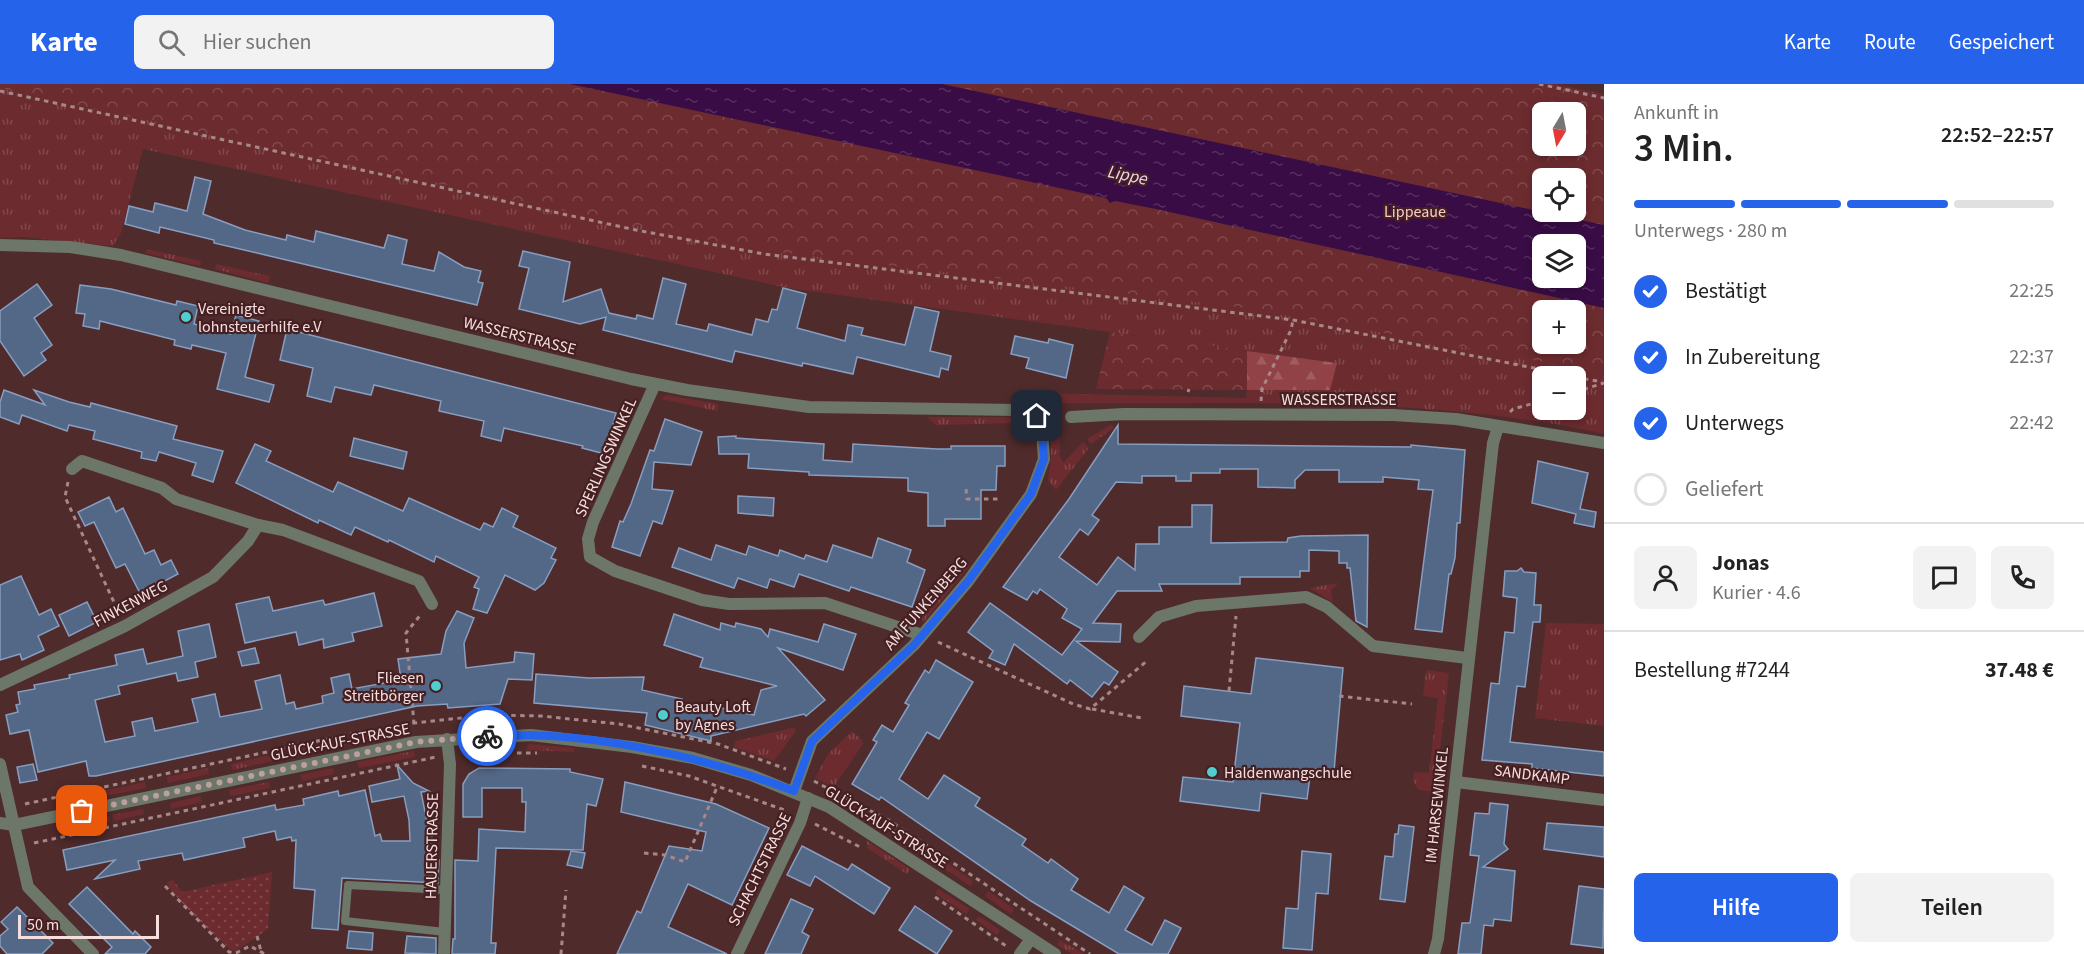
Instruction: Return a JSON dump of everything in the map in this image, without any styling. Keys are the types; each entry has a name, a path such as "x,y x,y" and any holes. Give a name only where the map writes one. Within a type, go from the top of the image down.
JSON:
{"street":[{"name":"WASSERSTRASSE","path":"0,245 70,247 121,255 655,384 726,397 809,407 1024,410 1037,416"},
{"name":"SPERLINGSWINKEL","path":"655,384 593,522 588,539 590,557 615,571 702,600 729,604 825,603 922,635"},
{"name":"WASSERSTRASSE","path":"1071,417 1124,414 1393,415 1456,419 1604,443"},
{"name":"AM FUNKENBERG","path":"794,791 812,741 922,635 969,580 1031,494 1044,459 1042,432 1037,416"},
{"name":"IM HARSEWINKEL","path":"1434,954 1438,939 1456,782 1467,658 1493,444 1498,427"},
{"path":"72,469 82,461 162,488 176,499 258,525 283,530 419,582 432,604"},
{"name":"FINKENWEG","path":"0,686 124,626 213,577 248,541 258,525"},
{"path":"1139,637 1159,617 1196,606 1306,597 1327,608 1373,646 1467,658"},
{"name":"GLÜCK-AUF-STRASSE","path":"0,823 14,825 416,742 531,735 632,747 693,758 751,775 794,791 869,832 1054,954"},
{"name":"HAUERSTRASSE","path":"444,954 450,761 447,739"},
{"path":"0,764 28,887 93,954"},
{"name":"SANDKAMP","path":"1456,782 1604,800"},
{"name":"SCHACHTSTRASSE","path":"737,954 803,817 808,798"},
{"name":"GLÜCK-AUF-STRASSE","path":"0,835 14,825"},
{"path":"1020,954 1031,939"}],"lane":[{"path":"446,932 345,921 348,885 447,890"}],"path":[{"path":"1539,84 1604,98"},
{"path":"0,91 636,230 764,254 1293,320 1532,368"},
{"path":"1259,415 1262,389 1291,330 1293,320"},
{"path":"1586,379 1604,383"},
{"path":"1586,389 1604,383"},
{"path":"1498,427 1513,409 1532,404"},
{"path":"72,469 65,497 124,626"},
{"path":"966,489 966,499 1001,500"},
{"path":"1229,691 1236,632 1234,602"},
{"path":"416,742 406,633 413,621 432,604"},
{"path":"922,635 1073,704 1142,718"},
{"path":"1090,709 1148,660"},
{"path":"1339,696 1412,704"},
{"path":"45,799 402,725"},
{"path":"510,753 538,753"},
{"path":"19,846 417,762"},
{"path":"632,764 689,776 718,785 803,817 866,850"},
{"path":"644,853 665,855 685,862 718,785"},
{"path":"863,806 1090,954"},
{"path":"165,886 229,952 236,953 250,946 265,954"},
{"path":"561,954 566,890"},
{"path":"934,896 996,937"},
{"path":"257,936 261,951"}],"green space":[{"path":"0,84 560,84 1567,300 1532,300 1532,354 1586,354 1586,304 1604,308 1604,434 1537,421 1469,413 1333,404 1059,403 1058,414 1052,414 1049,407 1042,403 1042,393 1246,398 1247,390 1329,390 1336,363 788,288 143,149 121,233 113,246 23,237 0,238"},
{"name":"Lippeaue","path":"0,84 1555,84 1604,94 1604,373 1586,370 1586,366 1565,366 1246,308 752,249 598,218 0,88"},
{"path":"147,249 201,261 200,266 145,253"},
{"path":"216,264 270,276 268,283 215,269"},
{"path":"1110,332 1247,351 1247,390 1096,389"},
{"path":"513,335 565,349 564,354 513,342"},
{"path":"1247,351 1337,363 1330,390 1247,390"},
{"path":"666,395 718,404 717,411 661,399"},
{"path":"927,417 1010,417 1015,423 936,425"},
{"path":"1051,419 1059,419 1060,456 1063,463 1083,442 1089,448 1056,490 1048,480 1051,458"},
{"path":"1112,424 1114,428 1091,444 1087,439"},
{"path":"963,565 969,566 924,622 921,620"},
{"path":"1339,583 1331,590 1333,602 1309,588"},
{"path":"1546,623 1604,624 1604,726 1535,718"},
{"path":"1426,670 1449,673 1435,792 1418,790 1413,780 1414,772 1429,773 1438,698 1423,696"},
{"path":"403,728 404,733 366,740 365,735"},
{"path":"795,728 795,732 774,761 733,747 736,741"},
{"path":"852,731 862,740 863,744 835,785 831,786 815,778 828,754"},
{"path":"346,739 347,745 295,756 294,750"},
{"path":"529,744 575,748 574,752 526,750"},
{"path":"414,751 415,757 359,768 357,762"},
{"path":"271,755 273,761 232,770 231,764"},
{"path":"208,768 209,774 168,783 167,777"},
{"path":"333,768 334,774 302,781 300,775"},
{"path":"145,782 146,788 94,798 93,793"},
{"path":"269,782 270,788 230,796 229,790"},
{"path":"200,796 202,802 171,809 170,803"},
{"path":"143,809 144,814 114,821 112,815"},
{"path":"109,816 110,822 81,828 80,822"},
{"path":"888,824 933,854 929,859 885,829"},
{"path":"867,841 910,869 907,874 867,848"},
{"path":"947,863 973,881 970,886 944,868"},
{"path":"272,872 268,929 236,951 231,950 195,916 177,897 167,882 173,880 182,892"},
{"path":"938,889 970,909 966,914 935,893"},
{"path":"988,891 1014,909 1011,914 985,896"},
{"path":"979,916 1000,930 997,935 976,920"},
{"path":"1060,940 1084,954 1072,954 1057,945"}],"water":[{"name":"Lippe","path":"570,84 942,84 1532,210 1532,222 1586,221 1604,225 1604,308 1586,304 1586,300 1568,300 1156,209 1115,201 1110,203 1106,198"}],"building":[{"path":"195,177 211,181 203,214 245,230 286,240 287,235 314,242 316,231 384,248 388,235 407,240 402,264 434,271 439,252 464,267 481,271 478,282 483,283 477,305 214,243 214,240 160,227 159,233 125,224 129,206 153,212 155,203 187,211"},
{"path":"523,251 570,262 563,302 601,289 609,313 636,319 637,315 653,319 663,278 686,284 676,324 707,331 709,324 752,335 756,319 768,322 772,309 777,310 783,288 806,294 797,328 845,341 848,325 863,328 861,335 905,345 915,307 939,312 930,351 951,356 948,370 941,368 939,377 857,357 853,374 803,363 802,366 735,351 732,362 603,330 606,317 580,324 519,309 529,268 519,266"},
{"path":"37,284 52,305 34,318 52,345 41,353 46,360 24,376 0,341 0,311"},
{"path":"80,285 111,289 176,305 177,301 198,306 194,324 231,334 236,315 259,321 245,377 274,385 269,402 217,389 226,353 192,345 191,349 174,345 175,340 100,321 99,329 83,326 85,314 76,313"},
{"path":"287,329 616,413 605,454 582,448 583,446 504,428 501,441 481,436 484,421 439,411 441,401 374,385 371,395 335,387 331,402 307,396 313,368 280,360"},
{"path":"1015,336 1048,343 1049,339 1073,345 1066,378 1026,368 1029,358 1011,354"},
{"path":"4,390 45,405 34,390 69,402 90,407 91,403 177,426 173,439 223,451 213,482 192,475 196,463 159,452 156,461 141,458 142,452 93,439 95,431 69,425 67,431 22,415 19,424 0,417 0,402"},
{"path":"665,419 702,432 691,465 654,462 652,489 673,491 662,524 653,521 640,556 612,547 620,521 623,522 631,504 650,450 654,451"},
{"path":"1118,425 1118,444 1411,447 1411,445 1465,450 1460,523 1457,523 1455,558 1451,574 1449,574 1442,632 1415,629 1433,490 1418,489 1419,480 1383,477 1383,482 1339,482 1339,470 1305,470 1295,480 1295,488 1258,487 1258,469 1220,469 1220,473 1191,473 1191,481 1176,481 1176,476 1142,476 1142,483 1116,482 1092,515 1099,520 1088,535 1080,529 1059,557 1097,585 1118,557 1135,570 1136,544 1159,544 1159,527 1192,527 1192,505 1212,505 1211,543 1287,542 1288,538 1301,536 1368,535 1367,627 1356,621 1350,568 1347,568 1347,563 1339,563 1339,551 1309,550 1309,571 1300,571 1300,577 1240,577 1240,584 1159,584 1162,591 1117,591 1093,623 1121,624 1120,642 1076,641 1118,672 1109,685 1104,682 1092,697 1070,680 1067,684 1014,644 1005,665 989,658 993,651 968,632 990,603 1062,655 1082,629 1062,618 1067,609 1040,589 1037,594 1033,591 1027,600 1003,587 1069,499"},
{"path":"736,436 736,438 824,444 823,460 852,462 853,444 937,449 951,449 951,446 1005,446 1005,466 997,466 996,490 981,490 981,519 945,519 945,526 928,526 928,493 908,491 908,478 809,475 809,472 748,468 749,454 719,454 718,437"},
{"path":"354,438 407,452 403,469 350,456"},
{"path":"255,444 271,451 266,461 333,492 338,482 403,511 409,498 480,530 484,523 493,527 502,508 518,516 513,527 556,548 551,558 556,560 544,583 535,590 505,575 487,613 473,609 479,589 474,587 479,577 436,556 434,562 389,540 388,542 355,527 351,535 319,520 318,523 236,483"},
{"path":"1538,461 1588,473 1580,509 1596,512 1594,527 1574,523 1576,514 1532,503"},
{"path":"738,496 774,498 773,516 738,513"},
{"path":"109,497 116,512 123,508 145,554 154,550 161,565 171,560 178,574 155,586 159,594 144,601 125,564 116,568 94,522 85,526 78,512"},
{"path":"878,538 911,550 907,562 925,570 912,607 851,587 849,591 799,574 794,587 770,579 767,588 738,578 734,588 672,567 679,548 711,560 716,545 746,555 749,546 778,556 780,550 804,559 806,555 827,562 833,545 872,558"},
{"path":"1521,568 1524,572 1536,573 1534,605 1541,605 1540,622 1533,622 1525,687 1517,686 1510,742 1604,752 1604,776 1532,768 1532,764 1482,760 1491,683 1499,684 1505,632 1514,633 1517,598 1503,596 1505,571 1517,571"},
{"path":"21,576 39,615 51,609 59,626 38,636 44,650 22,660 20,654 0,660 0,585"},
{"path":"374,593 382,626 352,633 354,641 324,648 323,639 299,645 296,632 245,643 236,604 269,597 273,611 323,600 325,605"},
{"path":"87,602 97,622 69,636 59,615"},
{"path":"457,611 474,618 464,643 466,668 514,662 515,652 534,654 532,680 508,679 500,704 448,708 447,704 417,706 96,776 89,776 86,761 38,772 29,730 10,734 6,715 18,712 16,705 20,704 18,692 35,689 34,685 70,678 69,675 117,665 115,655 143,649 147,664 183,656 178,631 209,624 216,657 195,662 198,677 178,681 176,673 118,686 120,694 95,700 105,742 135,736 132,722 152,718 155,731 198,722 192,699 215,694 220,717 262,709 255,681 280,675 286,704 294,702 296,709 323,703 322,696 334,693 331,678 349,674 352,689 401,680 398,659 441,654 446,631"},
{"path":"674,614 720,630 721,623 735,627 736,623 761,629 768,637 770,629 818,642 824,624 856,634 843,670 778,648 825,700 806,716 804,714 711,736 711,741 645,725 647,713 534,703 536,674 589,678 644,677 642,690 682,699 681,709 703,704 754,715 761,690 777,686 700,667 703,658 664,645"},
{"path":"255,648 259,663 242,666 238,652"},
{"name":"Haldenwangschule","path":"1256,658 1343,668 1334,771 1311,769 1307,799 1261,793 1259,811 1180,801 1183,777 1233,782 1240,723 1181,716 1184,686 1251,694"},
{"path":"936,660 973,682 939,739 927,732 899,779 928,799 944,775 980,798 975,806 1026,839 1022,845 1048,863 1051,859 1078,879 1071,890 1109,913 1124,886 1144,898 1125,930 1152,945 1165,920 1181,928 1168,954 1119,954 1031,901 881,797 879,800 852,784 877,742 873,740 882,725 893,732 909,705 905,703 925,670 929,673"},
{"path":"33,764 37,780 20,783 17,767"},
{"path":"397,765 413,783 429,791 421,792 429,832 432,832 432,860 439,860 438,883 342,878 338,930 312,928 315,890 294,888 296,840 292,841 291,837 277,840 275,831 243,838 245,847 184,860 182,853 138,861 140,869 95,879 115,860 67,870 63,850 275,805 276,810 304,805 303,799 338,791 339,796 365,790 375,836 380,834 382,841 410,841 404,796 372,802 369,786 400,779"},
{"path":"479,768 570,769 570,772 603,779 596,806 587,804 583,850 496,848 491,943 496,943 495,954 452,954 453,939 455,939 455,860 478,861 479,829 525,832 526,802 522,802 522,788 482,788 482,817 463,817 463,784 469,774"},
{"path":"625,782 716,804 769,828 732,905 688,884 668,927 727,954 617,954 637,911 641,913 669,846 702,851 706,832 621,812"},
{"path":"1490,803 1508,805 1504,844 1508,849 1483,867 1515,871 1511,921 1494,919 1493,926 1484,925 1481,954 1458,954 1462,923 1470,923 1479,856 1470,855 1475,813 1489,814"},
{"path":"1547,823 1604,827 1604,857 1544,849"},
{"path":"1399,825 1414,827 1405,902 1380,899 1385,856 1393,857 1395,834 1398,834"},
{"path":"802,846 848,870 852,864 890,888 874,914 815,876 810,886 787,875"},
{"path":"571,851 585,853 582,868 567,865"},
{"path":"1302,851 1331,854 1328,894 1316,893 1312,950 1283,948 1286,908 1298,909"},
{"path":"1579,886 1604,889 1603,948 1571,944"},
{"path":"87,887 133,934 135,931 151,947 145,954 105,954 112,947 69,904"},
{"path":"791,899 813,909 802,932 809,936 801,954 765,954"},
{"path":"915,906 952,931 937,954 899,930"},
{"path":"17,907 53,943 42,954 7,954 0,946 0,936 8,929 1,922"},
{"path":"349,931 373,933 372,950 347,948"},
{"path":"407,936 436,938 436,954 405,953"}],"way so far":[{"path":"82,811 416,742 487,736"}],"place":[{"name":"Vereinigte lohnsteuerhilfe e.V","path":"186,317"},
{"name":"Fliesen Streitbörger","path":"436,686"},
{"name":"Beauty Loft by Agnes","path":"663,715"},
{"name":"Haldenwangschule","path":"1212,772"}],"route":[{"path":"487,736 531,735 632,747 693,758 751,775 794,791 812,741 914,645 969,580 1031,494 1044,459 1042,432 1037,416"}]}
